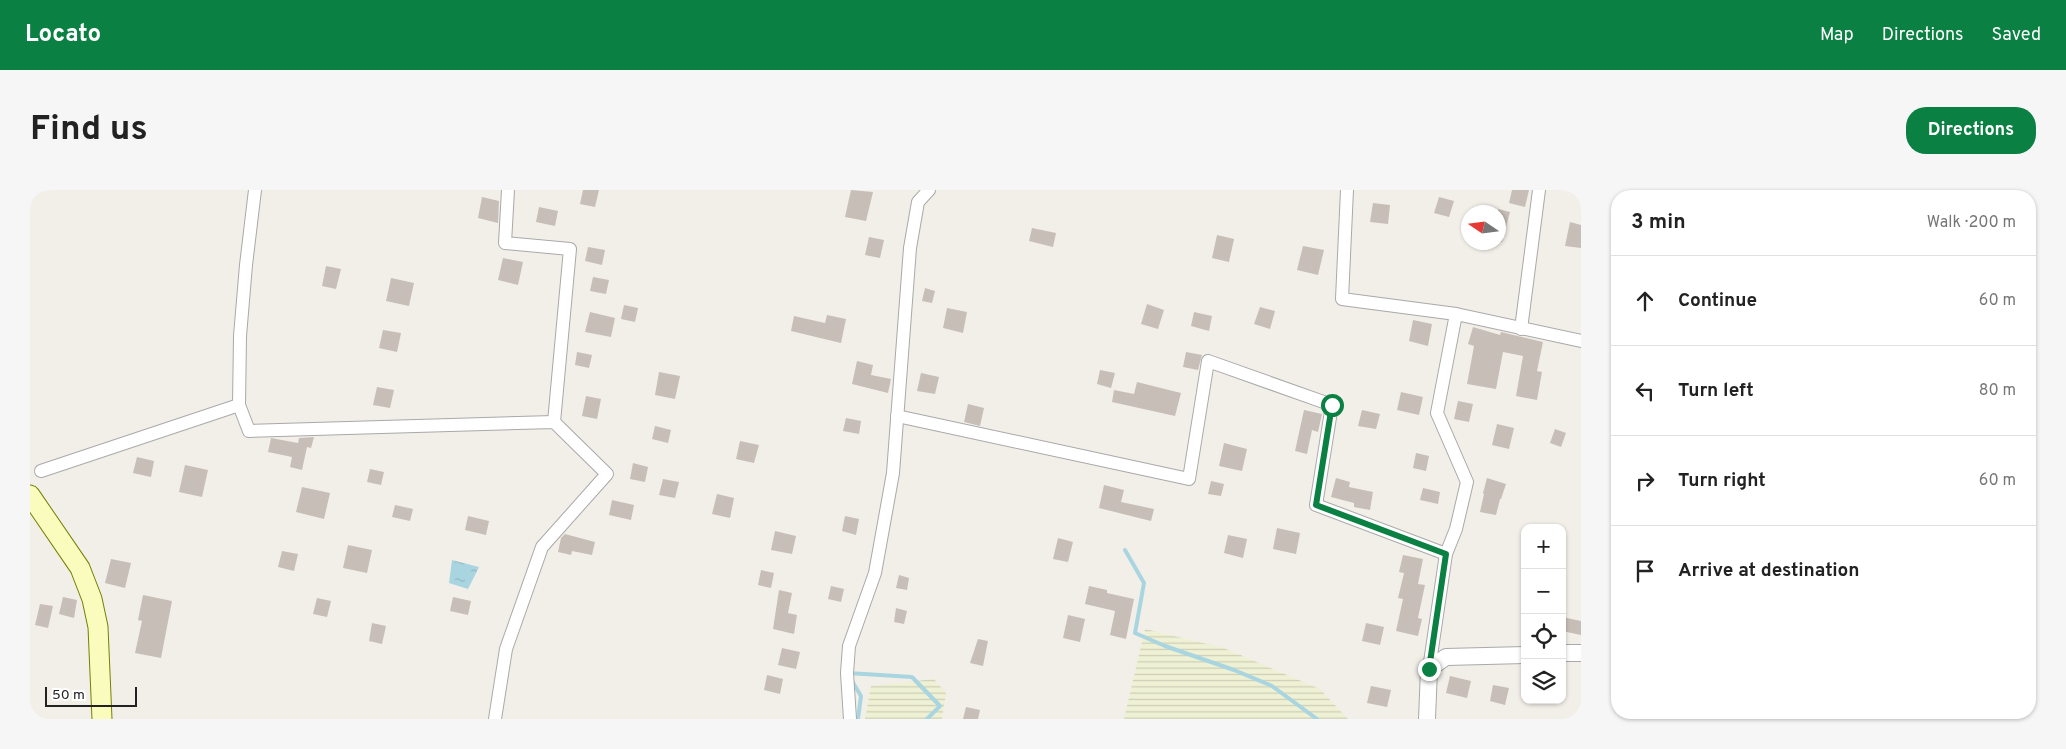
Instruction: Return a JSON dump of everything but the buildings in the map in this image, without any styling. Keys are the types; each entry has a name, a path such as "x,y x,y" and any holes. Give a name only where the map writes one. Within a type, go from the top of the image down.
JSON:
{"main road":[{"path":"30,495 80,568 92,599 98,627 102,719"}],"street":[{"path":"255,190 240,336 239,405 249,431 554,422 607,474 542,547 506,649 496,719"},
{"path":"508,190 505,243 570,249 554,422"},
{"path":"850,719 849,646 875,573 892,473 910,248 919,196 929,190"},
{"path":"1347,190 1342,299 1456,314 1581,341"},
{"path":"1521,329 1539,190"},
{"path":"1427,719 1429,669 1446,554 1456,529 1467,482 1437,414 1456,314"},
{"path":"898,416 1189,479 1208,361 1332,405 1316,505 1446,554"},
{"path":"41,471 239,405"},
{"path":"1566,653 1581,653"},
{"path":"1429,669 1446,657 1521,655"}],"green space":[{"path":"1145,629 1224,648 1320,689 1348,719 1124,719"},
{"path":"934,679 946,693 942,719 865,719 871,686"}],"water":[{"path":"452,560 479,567 468,589 449,583"}],"waterway":[{"path":"1125,550 1144,583 1135,633 1272,686 1317,719"},
{"path":"848,673 912,677 940,706 927,719"},
{"path":"852,681 861,696 858,719"}],"route":[{"path":"1332,405 1316,505 1446,554 1429,669"}]}
